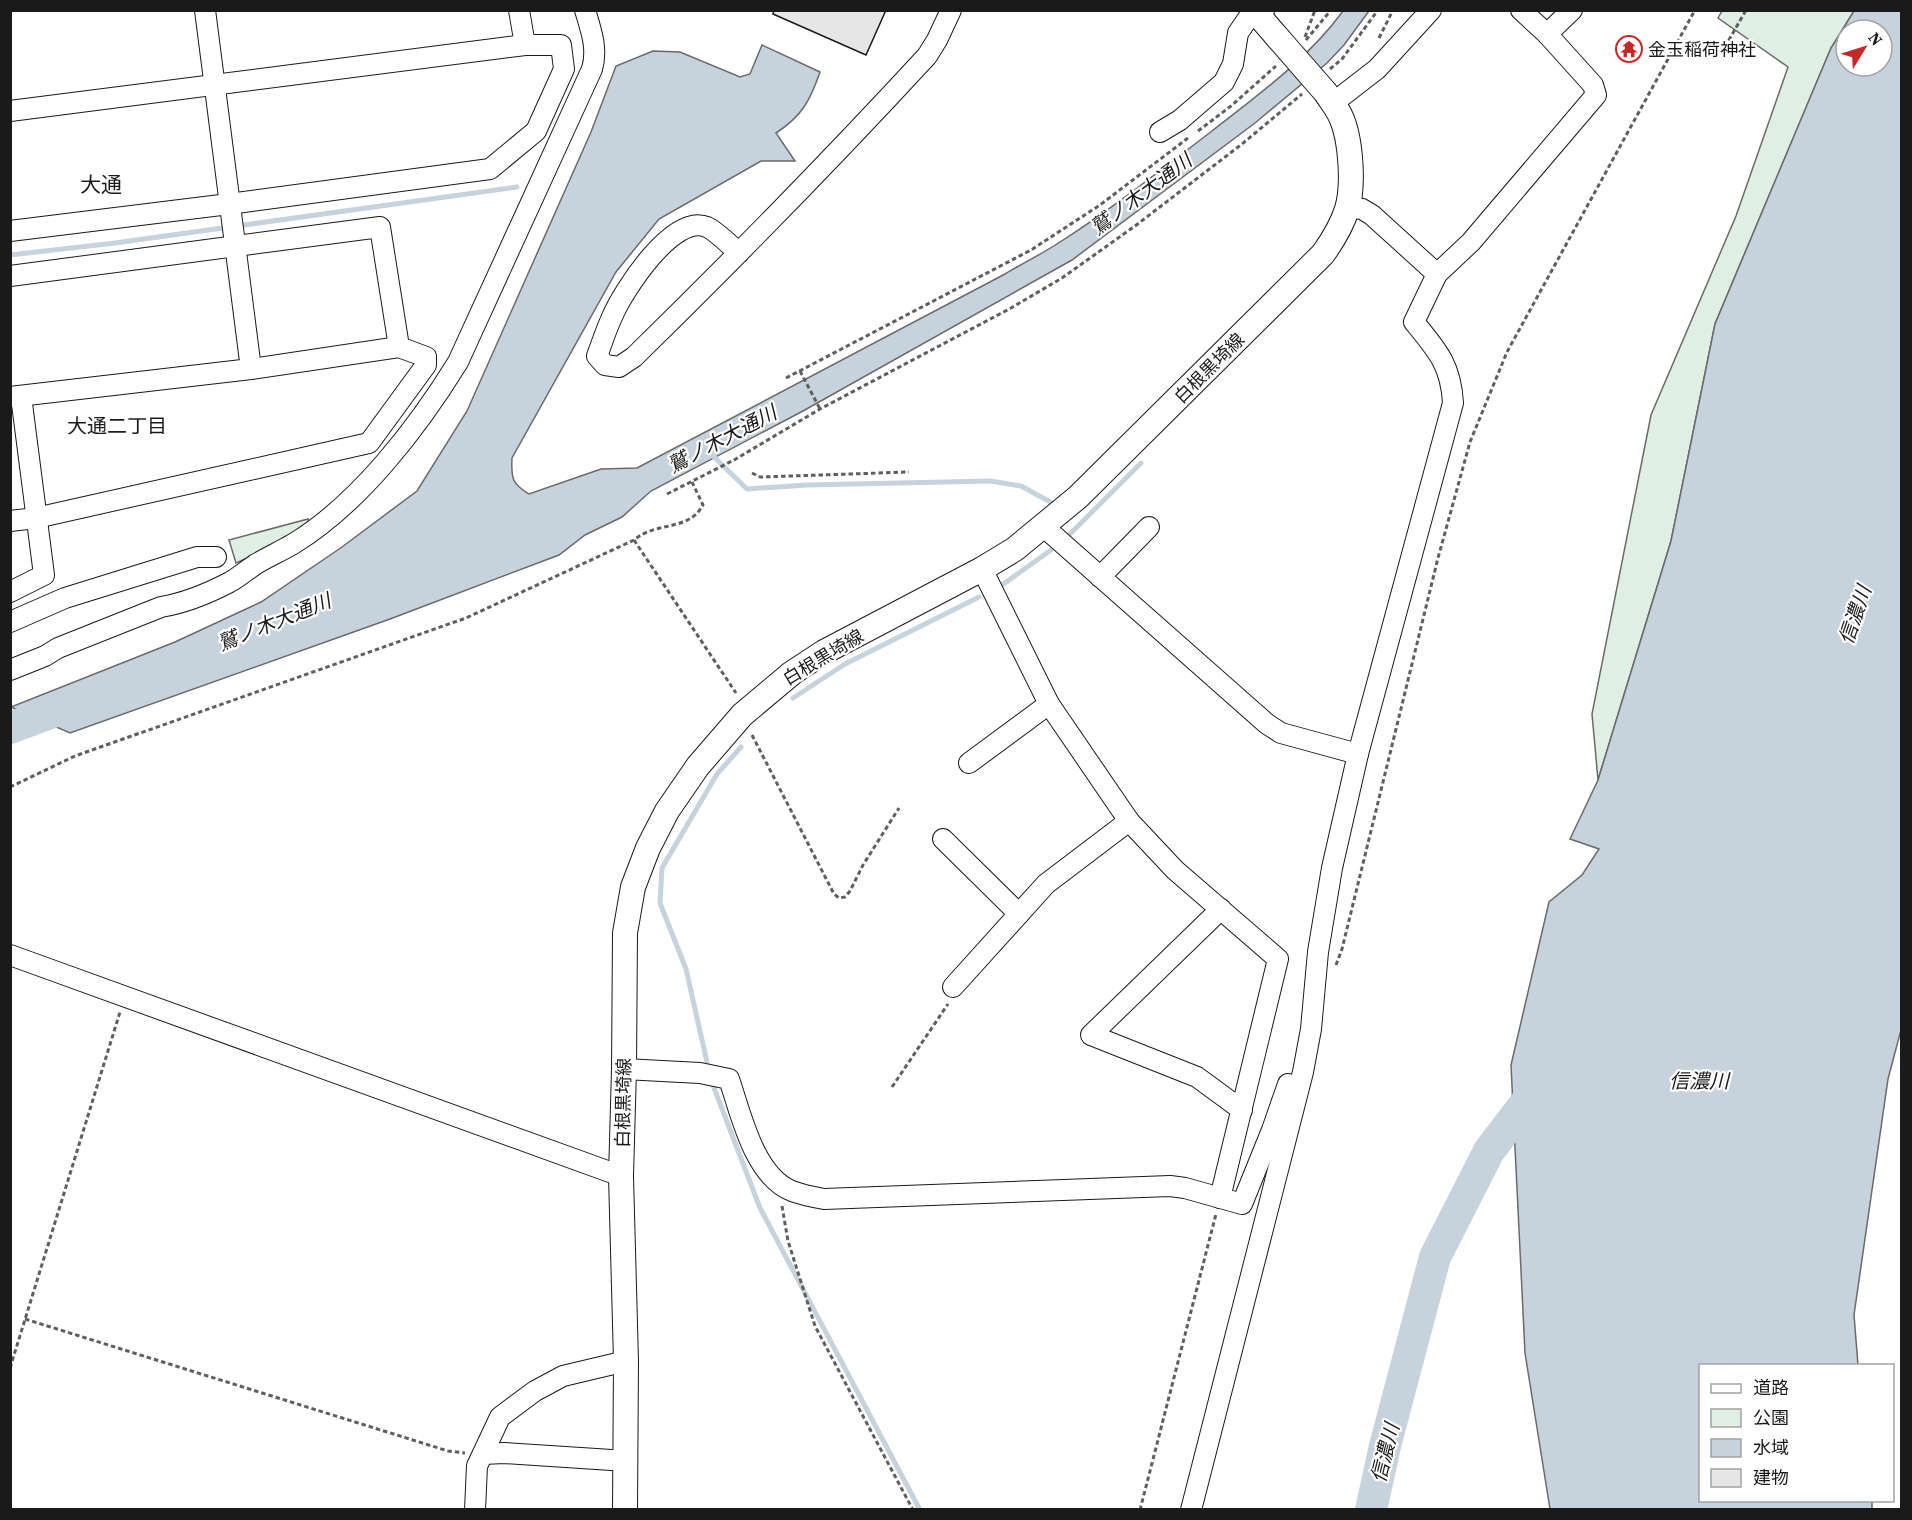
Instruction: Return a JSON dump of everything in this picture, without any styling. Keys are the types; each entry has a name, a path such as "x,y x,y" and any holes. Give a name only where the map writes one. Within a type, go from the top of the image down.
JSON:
{"main road":[{"name":"白根黒埼線","path":"625,1509 626,1361 621,1176 625,933 633,887 648,848 668,811 698,766 744,712 792,673 824,652 982,569 1015,549 1044,527 1078,497 1323,254 1333,241 1348,207 1350,187 1347,138 1342,119 1322,91 1282,49 1256,12"}],"street":[{"path":"206,10 251,369"},
{"path":"519,10 525,45"},
{"path":"10,670 161,607 177,604 230,582 293,544 316,527 352,496 394,452 432,403 458,362 592,69 594,42 585,10"},
{"path":"739,253 707,227 694,225 674,233 647,261 612,315 597,356 605,365 619,367 634,357 739,253 927,56 951,10"},
{"path":"1322,91 1377,69 1431,10"},
{"path":"1191,1509 1303,1072 1311,1029 1318,952 1332,868 1358,754 1453,403 1452,382 1441,356 1414,321 1437,274 1471,242 1596,95 1593,85 1547,34 1521,10"},
{"path":"1547,34 1572,10"},
{"path":"1160,132 1180,120 1224,82 1233,64 1238,33 1256,12"},
{"path":"10,111 525,45 561,45 564,69 536,131 490,169 10,231"},
{"path":"1348,207 1362,209 1372,215 1437,274"},
{"path":"10,276 380,227 399,347"},
{"path":"10,521 36,518 369,443 426,365 426,357 399,347 251,369 16,397 36,518 44,576 10,592"},
{"path":"1044,527 1219,684 1267,724 1281,733 1358,754"},
{"path":"1100,578 1149,527"},
{"path":"10,622 65,598 197,557 216,557"},
{"path":"982,569 1049,704 1129,821 1175,870 1278,959 1220,1198"},
{"path":"969,763 1049,704"},
{"path":"953,987 1046,884 1129,821"},
{"path":"943,839 1019,914"},
{"path":"1221,909 1091,1035 1197,1077 1242,1110"},
{"path":"10,956 621,1176"},
{"path":"624,1069 700,1073 729,1079 751,1144 762,1163 776,1180 790,1191 824,1199 1170,1186 1242,1204 1288,1083 1303,1072"},
{"path":"475,1509 477,1466 500,1417 535,1391 563,1377 626,1361"},
{"path":"483,1454 504,1453 627,1461"}],"path":[{"path":"1315,10 1303,43 1331,10"},
{"path":"667,494 734,460 819,408 1011,308 1062,278 1135,226 1242,144 1322,91 1341,59 1378,10"},
{"path":"1334,969 1342,949 1438,558 1470,442 1507,352 1695,10"},
{"path":"1725,46 1746,10"},
{"path":"786,378 1031,250 1119,191 1231,106 1282,49"},
{"path":"800,372 819,408"},
{"path":"752,473 760,477 909,472"},
{"path":"10,787 75,756 466,618 634,540 651,529 681,523 697,516 703,504 692,482"},
{"path":"634,540 744,712 834,894 839,898 844,897 850,891 899,808"},
{"path":"892,1087 948,1004 953,987"},
{"path":"10,1368 125,996"},
{"path":"790,1191 781,1207 784,1227 815,1326 913,1509"},
{"path":"1140,1509 1220,1198"},
{"path":"25,1319 448,1451 483,1454"}],"green space":[{"path":"1722,11 1854,11 1850,18 1834,18 1834,43 1715,324 1671,541 1598,780 1592,714 1651,415 1736,216 1788,67 1718,18"},
{"path":"308,519 309,523 281,543 236,563 229,540"}],"water":[{"path":"1343,11 1369,11 1344,45 1327,63 1255,123 1072,260 803,411 651,491 622,517 585,535 559,555 390,619 70,733 11,707 175,642 261,602 342,547 417,491 467,411 591,132 616,66 653,51 680,52 740,77 750,74 762,45 820,72 813,91 799,114 776,133 795,161 761,161 659,219 616,272 512,458 514,480 529,494 601,469 637,468 1046,251 1118,202 1264,90 1314,45"},
{"name":"信濃川","path":"1854,11 1902,11 1901,1030 1888,1079 1854,1315 1858,1364 1699,1364 1699,1502 1872,1502 1872,1509 1550,1509 1525,1353 1511,1065 1549,902 1582,875 1599,849 1570,839 1598,780 1671,541 1715,324 1831,48 1834,43 1834,78 1894,78 1894,18 1850,18"}],"building":[{"path":"774,10 886,10 866,55 773,14"},
{"path":"1632,38 1638,43 1636,46 1639,48 1630,61 1618,52 1627,40 1629,42"}],"waterway":[{"path":"10,255 115,243 517,187"},
{"path":"711,454 747,489 807,485 990,481 1021,486 1054,504"},
{"path":"1069,535 1141,463"},
{"path":"1002,585 1051,550"},
{"path":"793,698 845,664 979,597"},
{"name":"鷲ノ木大通川","path":"10,728 77,703"},
{"path":"709,1071 686,969 660,903 662,868 717,774 741,747"},
{"path":"711,1080 760,1208 920,1510"},
{"name":"信濃川","path":"1371,1510 1385,1446 1435,1257 1489,1151 1540,1084"}],"place":[{"name":"金玉稲荷神社","path":"1629,49"}],"district":[{"name":"大通","path":"101,184"},
{"name":"大通二丁目","path":"117,426"}]}
